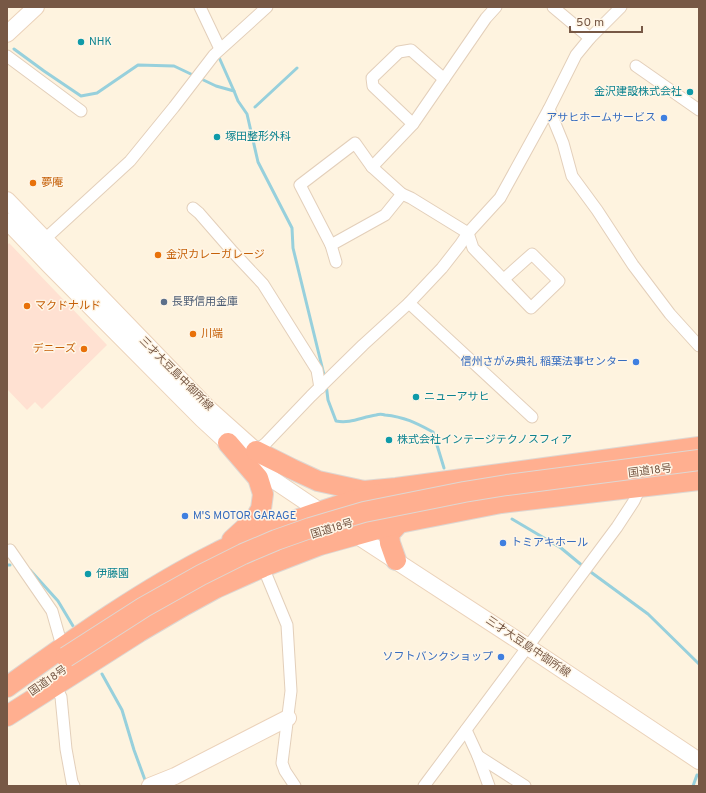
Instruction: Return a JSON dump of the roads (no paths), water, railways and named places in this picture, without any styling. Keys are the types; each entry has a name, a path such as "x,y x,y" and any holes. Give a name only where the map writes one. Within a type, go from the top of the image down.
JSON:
{"highway":[{"path":"216,552 242,532 255,519 261,509 263,494 258,478 228,443"},
{"path":"256,451 318,481 364,491 396,488 699,446"},
{"name":"国道18号","path":"7,696 144,607 201,575 250,551 310,528 364,512 464,492 699,460"},
{"name":"国道18号","path":"7,709 67,656 246,561 313,534 367,518 444,502 618,475 699,465"},
{"path":"7,716 139,632 185,605 216,588 320,544 399,523 501,503 699,480"},
{"path":"7,687 67,656 116,610 216,552 291,521 396,488"},
{"path":"396,560 390,543 389,534 399,523"}],"main road":[{"path":"7,34 36,7"},
{"name":"三才大豆島中御所線","path":"7,200 14,227 50,266 191,408 228,443 274,481 324,510"},
{"name":"三才大豆島中御所線","path":"14,227 45,239 209,409 284,476 356,535 699,761"},
{"path":"150,786 174,776 288,718"}],"street":[{"path":"200,7 218,52"},
{"path":"45,239 130,161 218,52 267,7"},
{"path":"372,167 413,124 486,18 496,7"},
{"path":"554,7 590,38"},
{"path":"256,451 266,443 363,345 409,303 442,268 468,233 500,198 549,109 576,55 590,38 621,7"},
{"path":"413,124 373,86 372,78 399,52 411,50 444,79"},
{"path":"7,56 81,110"},
{"path":"636,66 699,110"},
{"path":"549,109 563,143 572,176 597,210 633,265 670,314 699,346"},
{"path":"336,262 330,245 300,185 355,143 372,167 402,194 468,233 473,248 531,308 559,281 532,254 504,279"},
{"path":"330,245 386,214 402,194"},
{"path":"193,208 263,284 317,370 324,384"},
{"path":"409,303 532,417"},
{"path":"424,786 617,527 634,501 641,486"},
{"path":"8,548 52,611 60,639 67,656"},
{"path":"263,567 287,625 291,691 282,763 285,771 295,786"},
{"path":"55,685 61,697 66,749 74,786"},
{"path":"466,730 478,756 489,786"},
{"path":"478,756 525,786"}],"waterway":[{"path":"14,49 81,96 97,93 138,65 174,66 216,86 234,91 238,101 247,114 258,162 292,228 293,248 325,379"},
{"path":"218,55 234,91"},
{"path":"255,107 297,68"},
{"path":"326,384 328,400 336,421 351,421 380,414 399,417 416,423 433,432 444,468"},
{"path":"512,519 561,548 584,567"},
{"path":"30,570 58,601 73,626"},
{"path":"588,570 648,614 699,664"},
{"path":"102,674 122,710 145,780"},
{"path":"693,786 697,775"}],"place":[{"name":"NHK","path":"81,42"},
{"name":"金沢建設株式会社","path":"690,92"},
{"name":"アサヒホームサービス","path":"664,118"},
{"name":"塚田整形外科","path":"217,137"},
{"name":"夢庵","path":"33,183"},
{"name":"金沢カレーガレージ","path":"158,255"},
{"name":"長野信用金庫","path":"164,302"},
{"name":"マクドナルド","path":"27,306"},
{"name":"川端","path":"193,334"},
{"name":"デニーズ","path":"84,349"},
{"name":"信州さがみ典礼 稲葉法事センター","path":"636,362"},
{"name":"ニューアサヒ","path":"416,397"},
{"name":"株式会社インテージテクノスフィア","path":"389,440"},
{"name":"M'S MOTOR GARAGE","path":"185,516"},
{"name":"トミアキホール","path":"503,543"},
{"name":"伊藤園","path":"88,574"},
{"name":"ソフトバンクショップ","path":"501,657"}]}
